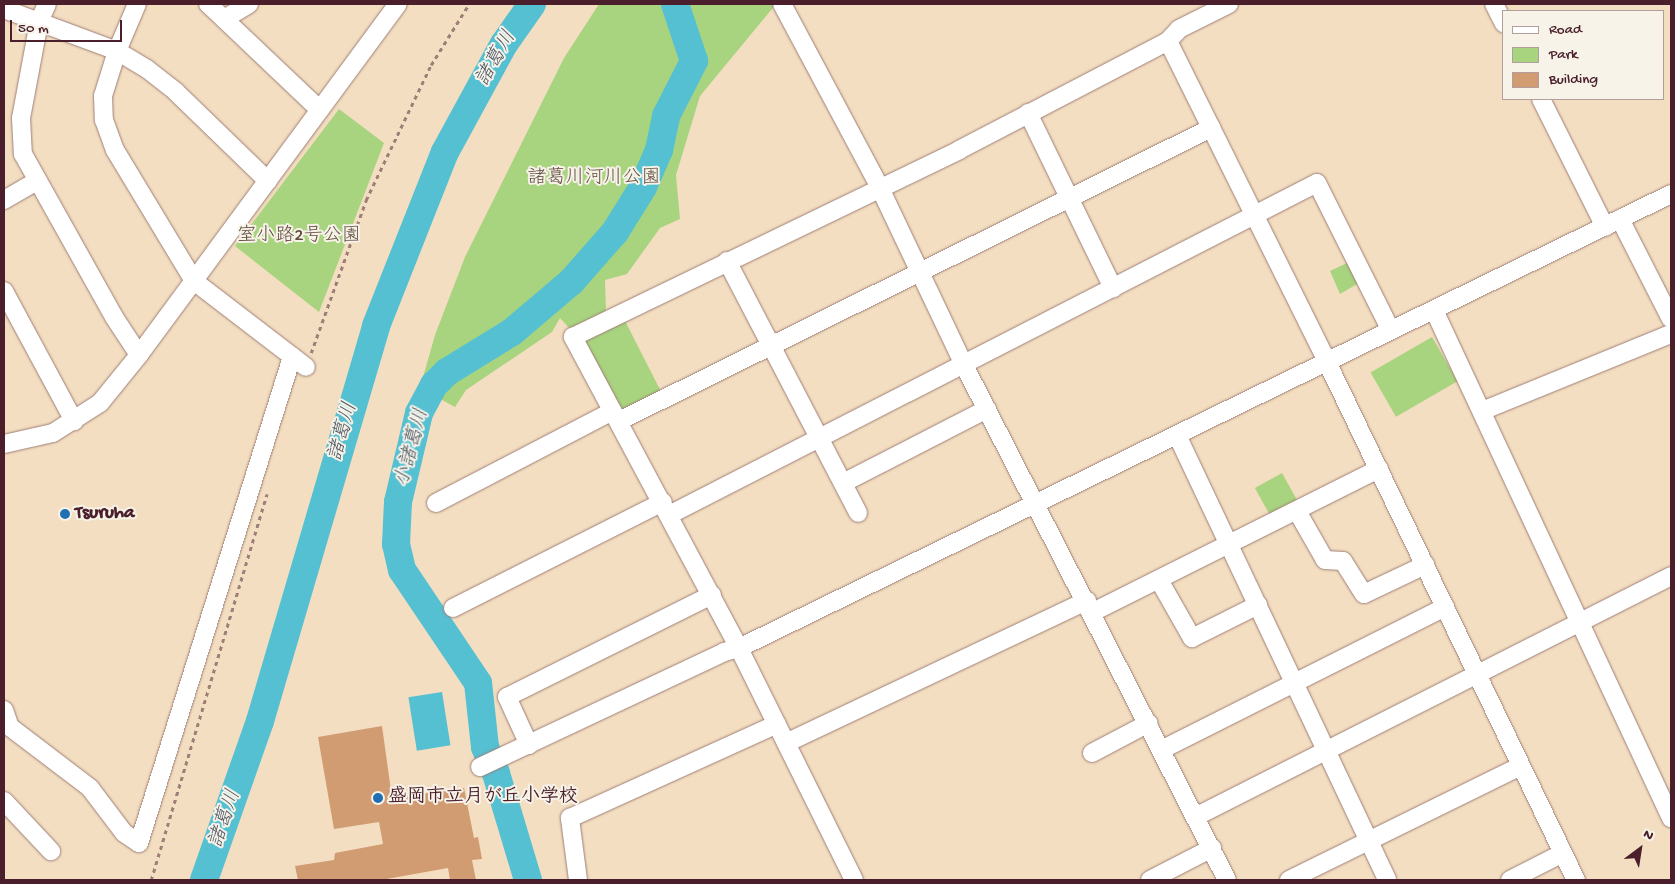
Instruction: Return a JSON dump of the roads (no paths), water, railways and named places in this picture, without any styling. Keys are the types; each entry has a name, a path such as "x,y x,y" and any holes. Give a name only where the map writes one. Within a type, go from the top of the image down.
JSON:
{"street":[{"path":"47,4 39,22 21,118 24,154 37,181 114,317 139,355"},
{"path":"4,710 10,726 90,788 124,833 139,843 299,362 194,281 115,150 104,120 103,96 117,51 137,4"},
{"path":"208,4 320,110"},
{"path":"224,19 249,4"},
{"path":"4,444 54,433 100,403 139,355 398,4"},
{"path":"782,4 879,186 964,365 1163,749 1227,880"},
{"path":"1494,4 1502,20"},
{"path":"854,880 712,595 574,337 1028,113 1168,41 1179,28 1218,6"},
{"path":"4,9 117,51 176,92 268,181"},
{"path":"1168,41 1327,362 1576,880"},
{"path":"1542,100 1612,223 1671,319"},
{"path":"1028,113 1068,200 1113,288"},
{"path":"436,503 616,416 773,346 1211,128"},
{"path":"4,200 37,181"},
{"path":"453,608 820,438 1317,183 1391,331"},
{"path":"488,764 724,652 739,648 1671,194"},
{"path":"728,261 858,513"},
{"path":"4,291 74,421"},
{"path":"1434,310 1671,818"},
{"path":"1482,411 1671,334"},
{"path":"843,483 987,409"},
{"path":"1177,435 1387,880"},
{"path":"786,743 1090,607 1158,580 1379,469"},
{"path":"1297,511 1325,560 1343,562 1364,594 1425,565"},
{"path":"1197,816 1671,576"},
{"path":"1158,580 1192,638 1258,605"},
{"path":"529,744 507,697 712,595"},
{"path":"1163,749 1445,607"},
{"path":"1092,752 1149,722"},
{"path":"578,880 570,818 777,724"},
{"path":"1289,880 1521,766"},
{"path":"4,800 51,850"},
{"path":"1150,880 1212,848"},
{"path":"1510,880 1563,853"}],"water":[{"path":"442,692 450,745 417,751 408,697"}],"waterway":[{"name":"諸葛川","path":"204,880 260,721 376,326 445,152 504,44 532,4"},
{"name":"小諸葛川","path":"528,880 496,773 485,747 478,683 402,570 396,544 398,502 419,413 434,385 447,372 512,332 571,282 615,232 643,187 659,150 666,116 694,61 675,4"}],"place":[{"name":"Tsuruha","path":"65,514"},
{"name":"盛岡市立月が丘小学校","path":"378,798"}],"park label":[{"name":"諸葛川河川公園","path":"594,179"},
{"name":"室小路2号公園","path":"299,237"}]}
